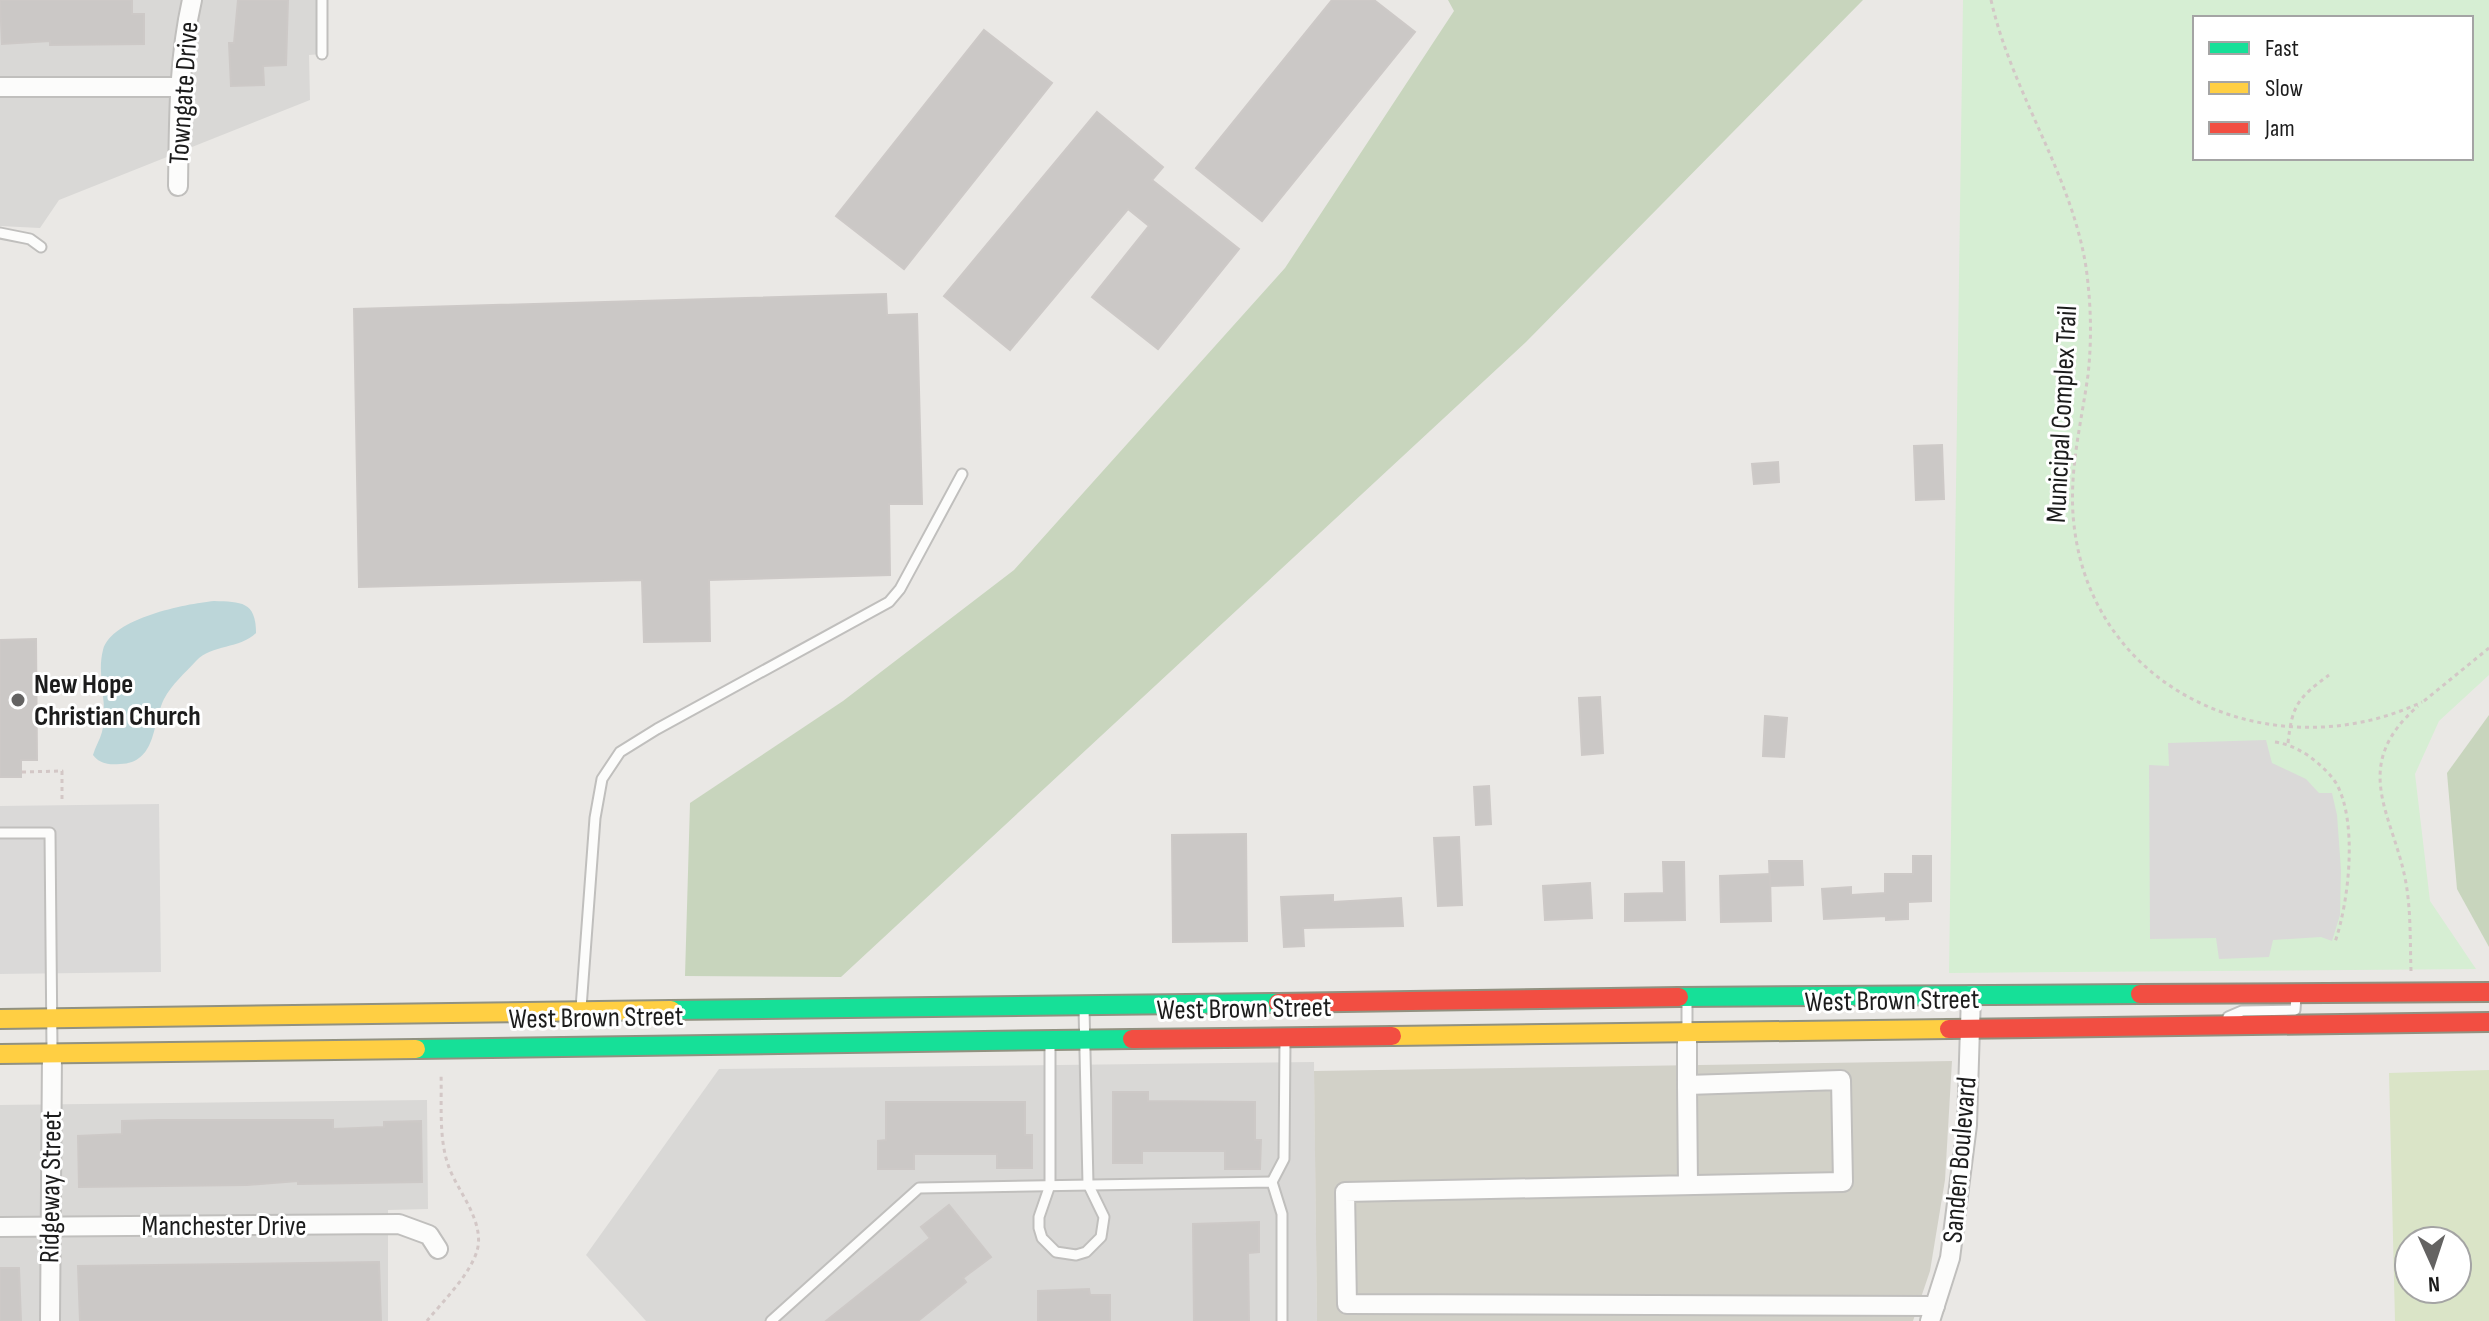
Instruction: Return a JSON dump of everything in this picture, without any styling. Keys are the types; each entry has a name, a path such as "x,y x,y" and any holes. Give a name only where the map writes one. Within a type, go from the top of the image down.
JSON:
{"main road":[{"name":"West Brown Street","path":"0,1019 581,1011 1084,1011 1159,1016 1187,1004 2489,992"},
{"path":"1414,1035 1415,1001"},
{"path":"580,1046 581,1011"},
{"path":"1050,1036 1052,1020 1084,1011"},
{"name":"West Brown Street","path":"0,1054 1050,1036 1085,1039 2489,1022"}],"street":[{"name":"Towngate Drive","path":"178,186 180,87 184,36 192,0"},
{"path":"0,87 180,87"},
{"name":"Sanden Boulevard","path":"1932,1313 1950,1258 1967,1125 1971,995"},
{"path":"1687,1031 1688,1185"},
{"name":"Ridgeway Street","path":"50,1321 52,1053"},
{"path":"1687,1085 1841,1080 1843,1182 1345,1192 1347,1304 1932,1313"},
{"name":"Manchester Drive","path":"0,1227 399,1224 429,1235 438,1249"}],"lane":[{"path":"322,0 322,54"},
{"path":"0,233 30,239 41,247"},
{"path":"581,1011 595,818 602,779 620,752 889,602 900,589 962,474"},
{"path":"0,833 50,833 52,1053"},
{"path":"2211,1025 2242,1011 2295,1010 2296,993"},
{"path":"1687,997 1687,1031"},
{"path":"1050,1036 1050,1185 1039,1217 1042,1238 1056,1252 1076,1255 1095,1246 1104,1227 1101,1207 1088,1184 1084,1011"},
{"path":"1282,1321 1282,1214 1272,1182 1284,1159 1285,1037"},
{"path":"771,1321 919,1188 1272,1182"}],"path":[{"name":"Municipal Complex Trail","path":"1991,0 2006,53 2066,194 2085,263 2090,348 2074,466 2073,511 2078,547 2091,590 2118,639 2136,658 2175,689 2202,706 2227,716 2290,728 2354,724 2393,715 2422,702"},
{"name":"Municipal Complex Trail","path":"2411,972 2406,885 2382,807 2380,781 2384,755 2401,722 2489,648"},
{"path":"2288,745 2293,708 2329,675"},
{"path":"2275,742 2301,751 2321,766 2335,782 2339,792 2347,830 2349,869 2345,907 2335,942"},
{"path":"22,772 62,771 62,802"},
{"path":"427,1321 467,1268 477,1251 478,1236 445,1156 441,1065"}],"shaded area":[{"path":"0,0 322,0 322,54 309,55 310,100 59,200 40,228 0,226"},
{"path":"2266,740 2272,763 2306,779 2319,793 2332,793 2337,815 2341,870 2340,915 2332,941 2321,937 2273,940 2269,957 2219,959 2216,938 2150,939 2149,765 2169,766 2168,743"},
{"path":"159,804 161,972 0,974 0,806"},
{"path":"1952,1061 1945,1180 1930,1271 1913,1321 1317,1321 1314,1071"},
{"path":"1314,1062 1317,1321 646,1321 586,1255 719,1069"},
{"path":"427,1100 428,1209 388,1210 388,1321 0,1321 0,1105"}],"green space":[{"path":"1448,0 1863,0 1526,342 841,977 685,976 690,803 843,701 1014,570 1285,268 1454,11"},
{"path":"1963,0 2489,0 2489,675 2439,721 2415,774 2430,901 2476,969 1949,973"},
{"path":"2489,715 2489,947 2457,889 2447,773"},
{"path":"2489,1070 2489,1321 2395,1321 2395,1305 2473,1305 2473,1225 2393,1225 2393,1238 2389,1073"}],"water":[{"path":"214,601 245,605 253,615 256,633 242,642 203,656 179,679 164,699 151,740 141,757 120,764 99,760 93,755 104,722 101,660 109,639 134,621 186,605"}],"building":[{"path":"0,0 132,0 132,14 144,14 144,44 50,45 50,41 2,44"},
{"path":"238,0 288,0 286,65 263,66 264,85 231,86 229,43 234,43"},
{"path":"1332,0 1374,0 1415,32 1262,221 1196,168"},
{"path":"984,30 1052,83 904,269 836,216"},
{"path":"1097,112 1163,167 1152,180 1239,249 1158,349 1092,297 1149,226 1128,209 1010,350 944,296"},
{"path":"886,294 887,315 917,314 922,504 889,504 890,575 709,580 710,641 644,642 642,580 359,587 354,309"},
{"path":"1942,445 1944,499 1916,500 1914,446"},
{"path":"1778,462 1779,482 1754,484 1752,464"},
{"name":"New Hope Christian Church","path":"36,639 37,760 21,760 21,777 0,777 0,640"},
{"path":"1600,697 1603,753 1582,755 1579,698"},
{"path":"1765,716 1787,718 1784,757 1763,756"},
{"path":"1489,786 1491,824 1476,825 1474,787"},
{"path":"1246,834 1247,941 1173,942 1172,835"},
{"path":"1459,837 1462,905 1438,906 1434,838"},
{"path":"1913,856 1931,856 1931,901 1908,902 1908,919 1886,920 1886,916 1824,919 1822,889 1851,887 1851,895 1885,893 1885,874 1913,874"},
{"path":"1769,861 1802,861 1803,885 1770,886"},
{"path":"1663,862 1684,862 1685,920 1625,921 1625,894 1664,893"},
{"path":"1770,874 1771,921 1721,922 1720,876"},
{"path":"1590,883 1592,918 1545,920 1543,886"},
{"path":"1333,895 1333,902 1401,898 1403,926 1303,928 1304,946 1284,947 1281,897"},
{"path":"1113,1092 1148,1092 1148,1101 1255,1102 1255,1140 1261,1140 1260,1169 1225,1169 1225,1151 1142,1151 1142,1163 1113,1163"},
{"path":"886,1102 1025,1102 1025,1135 1032,1135 1032,1168 997,1168 997,1154 914,1154 914,1169 878,1169 878,1141 886,1140"},
{"path":"333,1120 333,1129 384,1127 384,1122 421,1121 422,1182 298,1184 298,1181 247,1185 79,1187 78,1136 122,1134 122,1121"},
{"path":"949,1205 991,1257 963,1278 966,1282 918,1321 826,1321 930,1238 921,1227"},
{"path":"1259,1222 1259,1252 1248,1253 1249,1321 1194,1321 1193,1224"},
{"path":"379,1262 381,1321 80,1321 78,1266"},
{"path":"0,1268 19,1268 21,1321 0,1321"},
{"path":"1089,1289 1090,1295 1110,1295 1110,1321 1038,1321 1038,1291"}],"traffic: fast":[{"path":"1679,997 2140,994"},
{"path":"671,1010 1278,1003"},
{"path":"416,1049 1132,1039"}],"traffic: slow":[{"path":"0,1019 671,1010"},
{"path":"1392,1036 1949,1029"},
{"path":"0,1054 416,1049"}],"traffic: jam":[{"path":"2140,994 2489,992"},
{"path":"1278,1003 1679,997"},
{"path":"1949,1029 2489,1022"},
{"path":"1132,1039 1392,1036"}],"place":[{"name":"New Hope Christian Church","path":"18,700"}]}
